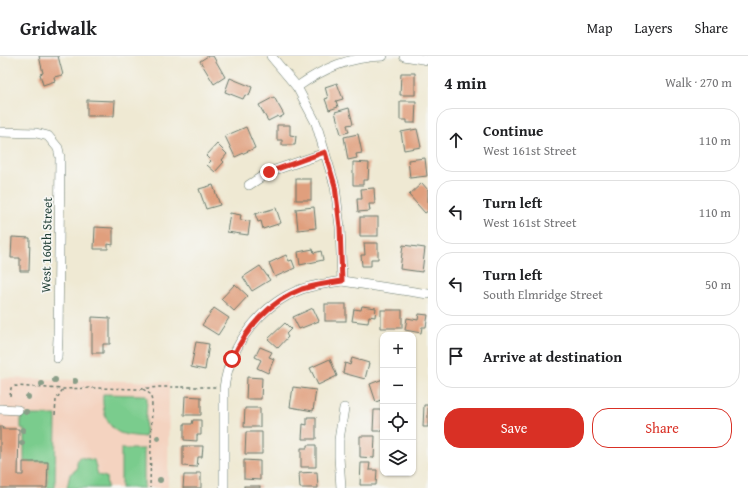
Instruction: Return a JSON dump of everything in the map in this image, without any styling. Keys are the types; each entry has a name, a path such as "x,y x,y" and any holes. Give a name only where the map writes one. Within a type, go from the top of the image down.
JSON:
{"street":[{"path":"271,56 297,87 316,124 325,152 335,186 340,227 342,281"},
{"path":"297,87 314,76 338,64 360,58 383,56"},
{"path":"404,56 428,60"},
{"name":"West 160th Street","path":"0,132 36,133 48,136 58,148 60,157 58,338 56,358"},
{"path":"249,185 269,172 325,152"},
{"path":"224,488 224,388 226,376 237,346 246,332 270,307 286,296 302,289 342,281 428,294"},
{"path":"341,488 339,440 344,408"},
{"path":"0,409 18,410"}],"path":[{"path":"10,396 11,388 13,386 63,389 219,387"},
{"path":"55,415 56,400 63,389"},
{"path":"143,389 150,394 152,401 150,488"}],"shaded area":[{"path":"0,378 169,382 168,488 0,488"}],"green space":[{"path":"103,394 145,395 147,398 145,437 123,434 111,426 104,411"},
{"path":"21,415 56,415 55,488 47,488 48,462 24,462 24,429 21,428"},
{"path":"121,449 144,449 144,488 121,488"},
{"path":"79,457 94,460 98,475 106,477 107,488 67,488 70,474 77,469"}],"building":[{"path":"39,56 58,56 63,75 54,77 55,81 43,85 40,74 43,73"},
{"path":"208,56 213,56 225,77 214,84 200,61"},
{"path":"401,73 415,73 415,95 400,95"},
{"path":"230,78 252,87 249,96 245,95 243,99 225,92"},
{"path":"337,83 343,99 336,101 338,107 329,110 325,99 328,98 325,87"},
{"path":"274,97 284,115 268,121 259,105"},
{"path":"87,100 115,101 114,116 87,116"},
{"path":"400,101 416,101 415,123 407,123 407,120 400,120"},
{"path":"349,108 353,124 347,125 349,132 341,134 335,112"},
{"path":"277,125 290,125 290,135 296,136 295,145 282,145 282,140 277,140"},
{"path":"246,127 255,148 235,157 225,136"},
{"path":"417,129 421,147 404,150 401,132"},
{"path":"358,134 362,153 356,154 357,158 348,160 344,137"},
{"path":"217,144 227,154 222,160 224,162 215,172 207,165 211,161 206,156"},
{"path":"425,158 427,176 410,178 408,160"},
{"path":"353,162 369,163 368,180 363,180 363,185 353,185"},
{"path":"296,179 311,179 311,200 296,200"},
{"path":"422,183 428,190 428,211 425,213 409,195"},
{"path":"213,185 220,205 206,209 199,189"},
{"path":"374,188 375,204 369,204 370,211 358,212 357,199 362,199 361,189"},
{"path":"314,207 316,228 298,230 296,209"},
{"path":"276,208 281,223 263,229 261,221 258,222 255,214"},
{"path":"230,213 241,215 240,220 250,221 248,235 227,232"},
{"path":"360,217 378,217 378,236 360,236"},
{"path":"95,227 113,228 113,245 108,244 108,249 94,249"},
{"path":"12,237 30,238 29,271 20,271 20,258 11,258"},
{"path":"364,243 378,243 378,259 371,259 371,266 362,266 361,255 365,255"},
{"path":"403,245 425,248 422,272 400,269"},
{"path":"313,249 314,253 321,251 323,260 300,265 298,252"},
{"path":"286,255 289,261 292,260 295,268 275,277 269,263"},
{"path":"260,266 270,280 252,291 243,277"},
{"path":"235,284 248,296 234,311 221,299"},
{"path":"325,304 346,304 346,321 325,321"},
{"path":"362,306 376,308 375,317 369,316 368,323 352,321 354,309 361,310"},
{"path":"214,308 229,318 218,335 202,325"},
{"path":"313,308 319,321 299,329 293,317"},
{"path":"381,310 402,310 402,328 381,328"},
{"path":"419,314 428,315 426,327 422,327 421,333 405,330 407,318 418,320"},
{"path":"92,317 110,318 110,344 103,344 103,353 92,353"},
{"path":"285,323 291,329 286,334 288,337 278,348 268,339"},
{"path":"196,342 209,344 205,370 191,367"},
{"path":"260,347 272,352 269,357 274,359 268,373 257,368 261,360 255,357"},
{"path":"352,358 369,363 365,379 343,373 345,363 350,365"},
{"path":"330,359 337,376 318,385 310,368"},
{"path":"247,377 262,378 261,399 246,399"},
{"path":"380,380 380,400 376,402 370,384"},
{"path":"293,387 316,390 313,411 290,407"},
{"path":"185,396 201,397 201,415 184,415"},
{"path":"424,405 428,405 428,427 423,427"},
{"path":"245,408 260,408 260,427 244,427"},
{"path":"374,410 380,410 380,431 373,431"},
{"path":"307,417 316,417 316,439 302,439 303,424 307,425"},
{"path":"193,420 201,420 201,435 197,435 197,441 184,440 184,424 192,424"},
{"path":"0,427 3,427 2,429 19,429 18,475 23,475 23,462 48,462 47,488 0,488"},
{"path":"246,432 262,432 262,454 245,454"},
{"path":"360,436 375,436 374,458 360,457"},
{"path":"307,445 316,445 316,467 301,467 301,448 307,448"},
{"path":"183,446 203,446 202,457 198,457 197,467 183,466"},
{"path":"244,460 260,461 260,480 244,479"},
{"path":"361,463 370,463 369,470 377,470 376,485 360,485"},
{"path":"317,472 318,488 300,488 299,473"},
{"path":"196,473 201,473 201,488 183,488 184,475 196,475"},
{"path":"244,486 260,486 260,488 244,488"}],"route":[{"path":"232,359 237,346 246,332 270,307 286,296 302,289 342,281 340,227 335,186 325,152 269,172"}]}
